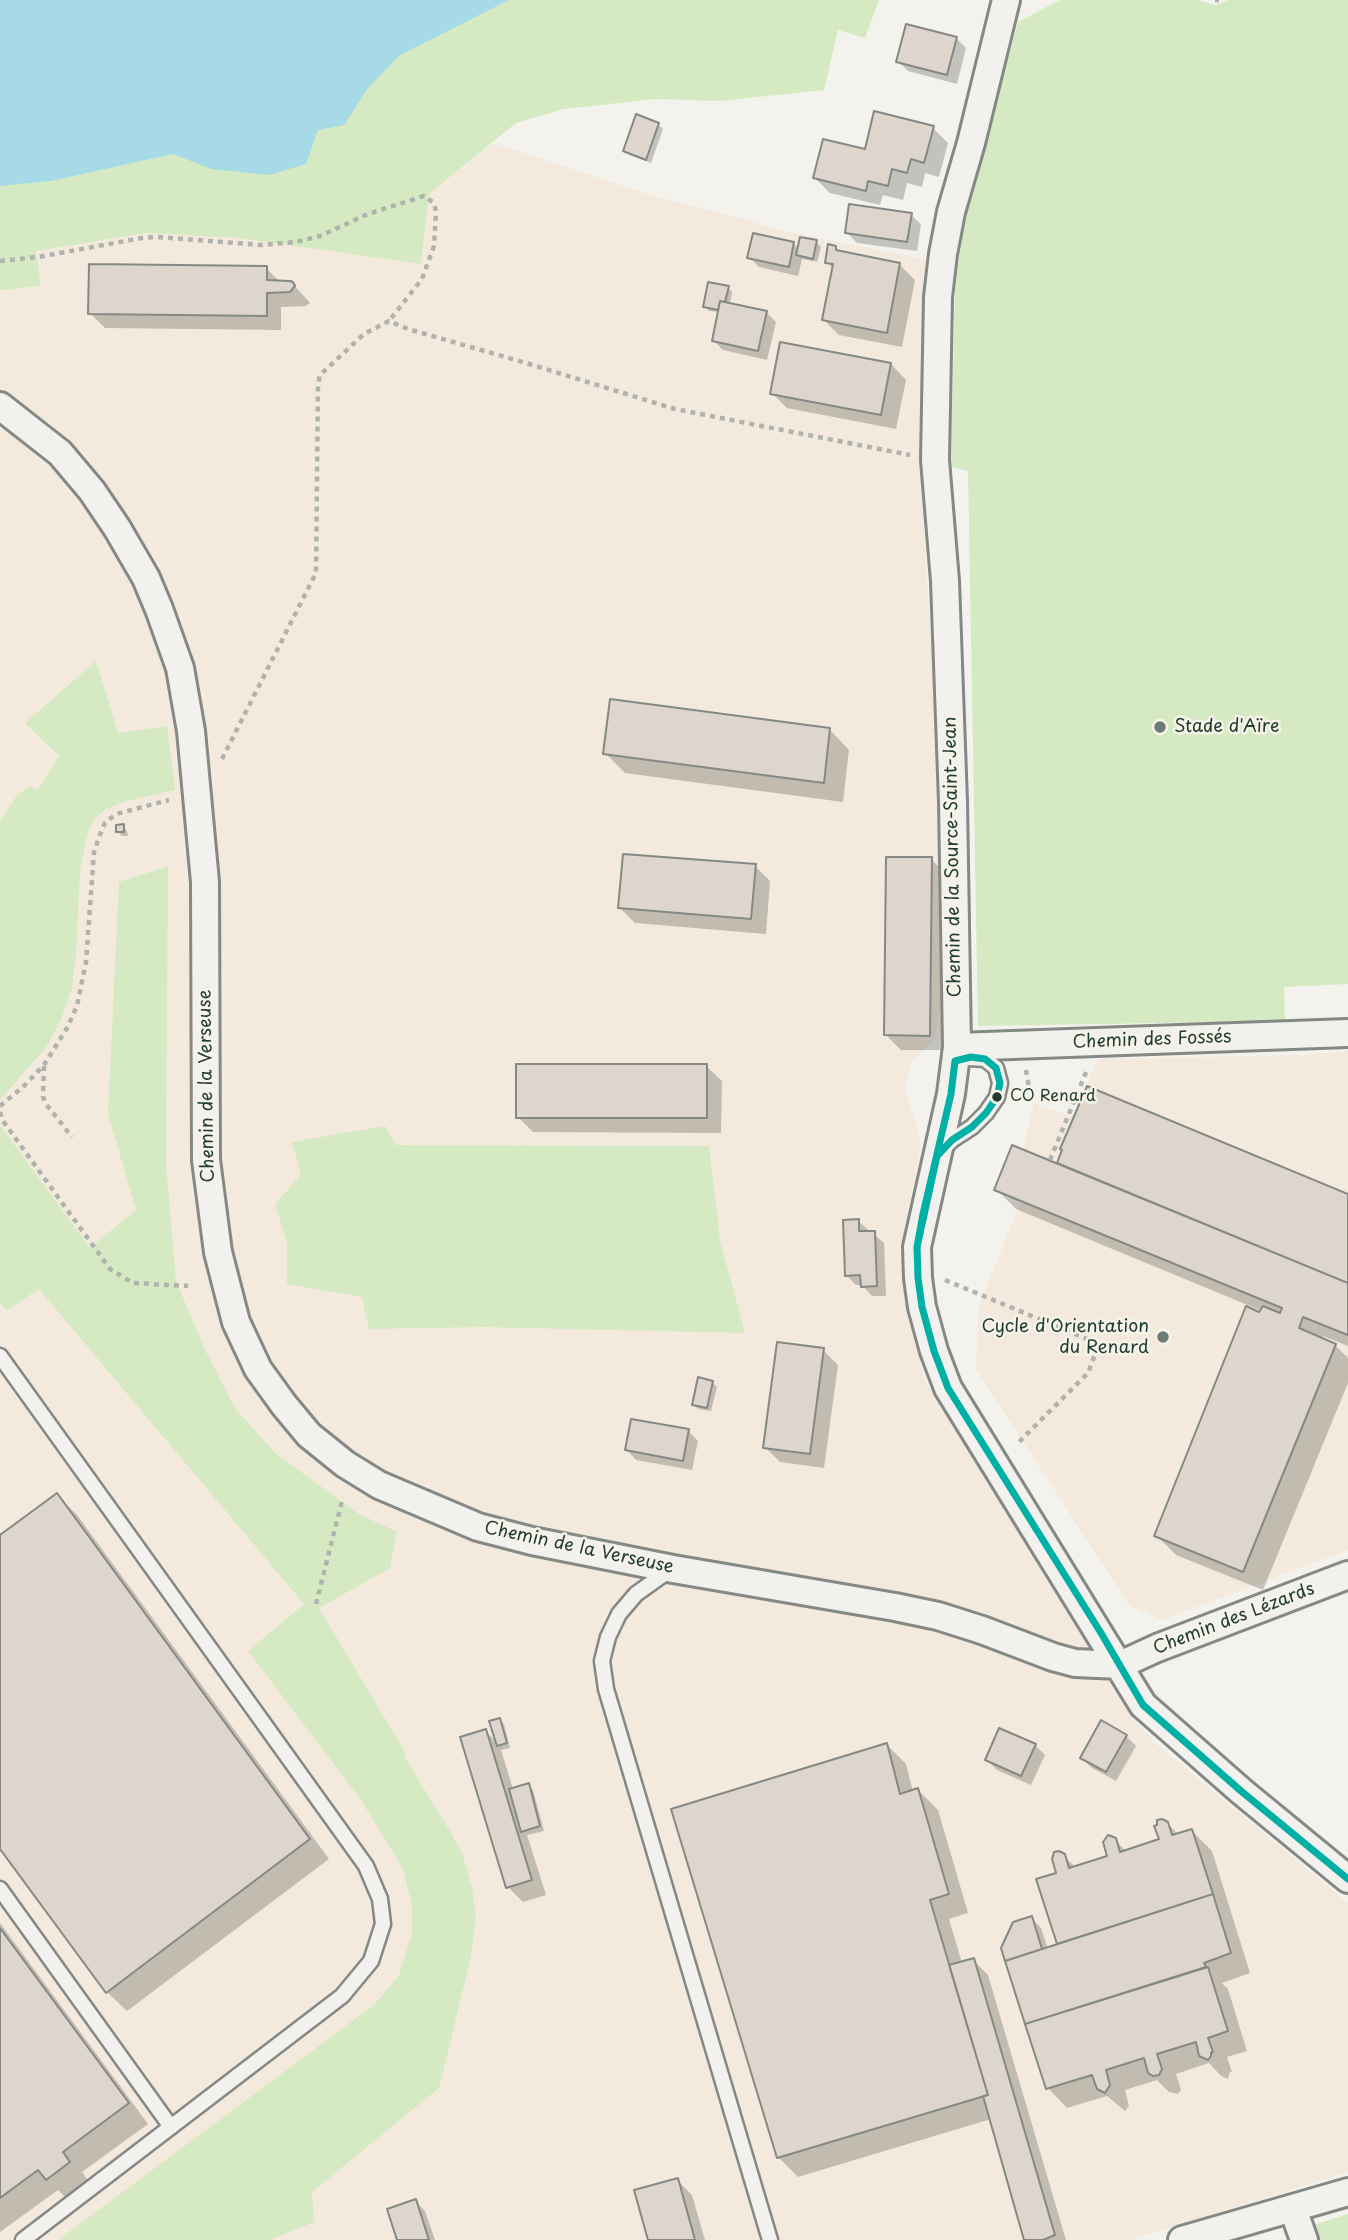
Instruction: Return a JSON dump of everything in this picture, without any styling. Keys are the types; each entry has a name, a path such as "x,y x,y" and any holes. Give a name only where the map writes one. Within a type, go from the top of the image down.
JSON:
{"street":[{"name":"Chemin de la Source-Saint-Jean","path":"1006,0 951,212 943,254 936,355 934,460 945,581 953,802 956,1054 951,1094 917,1247 918,1278 922,1307 947,1388 1120,1665"},
{"name":"Chemin de la Verseuse","path":"0,406 60,453 105,510 146,578 180,668 195,765 205,882 206,1160 214,1228 224,1284 236,1322 258,1369 309,1435 345,1464 379,1485 478,1527 532,1541 673,1569 938,1616 1052,1657 1075,1663 1120,1665"},
{"name":"Chemin des Fossés","path":"956,1054 1348,1033"},
{"name":"Chemin des Lézards","path":"1120,1665 1157,1648 1348,1575"},
{"path":"1120,1665 1143,1704 1241,1791 1348,1878"},
{"path":"1182,2240 1348,2192"},
{"path":"1293,2209 1304,2240"}],"lane":[{"path":"937,1156 952,1139 972,1127 986,1113 997,1097 1000,1083 996,1068 985,1059 956,1054"},
{"path":"0,1356 366,1866 380,1899 383,1924 371,1961 342,1996 23,2240"},
{"path":"673,1569 636,1594 619,1614 608,1637 602,1661 606,1689 770,2240"},
{"path":"0,1889 171,2127"}],"path":[{"path":"0,261 38,257 142,238 261,245 296,242 320,236 368,214 424,196 434,203 436,211 433,246 422,279 390,321 364,334 320,375 316,573 226,754 218,762 195,765"},
{"path":"390,321 408,330 675,409 934,460"},
{"path":"0,1105 23,1087 44,1065 67,1028 80,993 86,962 92,864 105,823 116,814 180,798"},
{"path":"44,1065 43,1097 72,1137"},
{"path":"1050,1160 1085,1075"},
{"path":"0,1112 3,1121 110,1269 132,1283 188,1286"},
{"path":"945,1279 1099,1344 1088,1373 1016,1445"},
{"path":"316,1604 343,1497"}],"shaded area":[{"path":"493,143 650,195 770,228 928,260 920,456 936,729 940,1008 935,1038 911,1063 905,1084 921,1147 905,1223 903,1286 925,1381 1129,1714 1155,1743 1348,1903 1348,2172 1131,2240 0,2240 0,290 41,286 35,251 146,233 239,238 429,194"},
{"name":"Cycle d'Orientation du Renard","path":"1348,1051 1348,1550 1162,1620 1129,1605 976,1369 979,1306 1021,1201 994,1190 1012,1145 1023,1148 1034,1103 1073,1117 1098,1059 1305,1055"}],"green space":[{"path":"454,0 879,0 865,38 838,30 824,90 720,101 655,99 564,109 516,123 429,194 421,264 239,238 146,233 36,251 41,286 0,290 0,144"},
{"name":"Stade d'Aïre","path":"1060,0 1198,0 1216,5 1228,0 1348,0 1348,984 1284,987 1285,1021 978,1026 968,471 951,467 955,289 964,224 1018,22"},
{"path":"96,661 118,733 167,726 175,790 126,801 106,809 93,820 80,870 72,988 61,1020 47,1046 0,1100 0,821 17,795 30,786 38,790 59,756 25,723"},
{"path":"168,866 166,1164 176,1281 205,1350 235,1408 275,1453 359,1514 397,1532 390,1568 319,1608 462,1853 472,1887 476,1920 470,1961 439,2088 312,2192 314,2222 270,2240 58,2240 374,2005 399,1975 412,1933 412,1906 403,1870 394,1854 361,1800 248,1651 304,1604 39,1289 6,1311 0,1302 0,1125 90,1248 136,1210 108,1114 119,882"},
{"path":"385,1126 396,1145 709,1146 720,1240 745,1333 482,1327 369,1329 362,1297 287,1284 287,1243 275,1204 301,1175 292,1142"},
{"path":"1348,2214 1348,2240 1315,2240 1310,2226"}],"water":[{"path":"0,0 509,0 400,55 368,88 344,125 318,130 306,164 269,175 211,169 173,154 51,181 0,186"}],"building":[{"path":"906,24 957,37 947,75 896,62"},
{"path":"874,111 934,126 924,163 911,159 907,173 892,169 888,186 868,181 866,191 813,178 823,139 865,149"},
{"path":"636,114 659,123 646,160 623,151"},
{"path":"849,204 912,213 907,242 845,233"},
{"path":"753,233 794,242 789,267 747,258"},
{"path":"800,237 817,240 813,259 796,255"},
{"path":"828,244 836,246 836,250 900,263 887,333 822,320 833,264 825,263"},
{"path":"89,264 267,266 267,280 290,281 295,286 290,292 267,293 267,316 88,314"},
{"path":"708,282 729,286 725,302 720,301 718,310 703,307"},
{"path":"720,301 767,311 758,351 712,341"},
{"path":"780,342 891,363 881,415 770,394"},
{"path":"610,699 830,728 824,783 603,754"},
{"path":"124,824 124,832 116,832 116,825"},
{"path":"623,854 756,864 751,919 618,908"},
{"path":"886,857 932,857 930,1036 884,1035"},
{"path":"516,1064 707,1064 707,1118 516,1118"},
{"path":"1087,1086 1348,1194 1348,1283 1057,1163 1062,1150 1060,1149"},
{"path":"1012,1145 1348,1283 1348,1335 1303,1317 1299,1328 1336,1344 1243,1572 1154,1536 1246,1306 1259,1312 1263,1306 1280,1313 1282,1308 994,1190"},
{"path":"859,1219 859,1231 875,1231 877,1286 861,1287 860,1275 845,1276 843,1220"},
{"path":"777,1342 824,1348 810,1454 763,1448"},
{"path":"698,1377 713,1381 707,1408 692,1405"},
{"path":"631,1419 689,1429 683,1461 625,1450"},
{"path":"57,1493 310,1839 106,1993 0,1849 0,1535"},
{"path":"500,1718 507,1743 497,1746 489,1721"},
{"path":"1101,1720 1127,1735 1106,1772 1080,1758"},
{"path":"999,1728 1036,1744 1021,1776 985,1760"},
{"path":"486,1729 532,1880 506,1888 460,1737"},
{"path":"887,1743 900,1794 918,1788 949,1894 930,1900 988,2095 777,2158 671,1809"},
{"path":"529,1783 540,1826 521,1832 509,1789"},
{"path":"1157,1820 1168,1822 1172,1835 1192,1829 1213,1894 1057,1944 1036,1879 1056,1873 1052,1859 1054,1852 1065,1854 1069,1868 1107,1856 1103,1842 1108,1835 1116,1838 1120,1852 1159,1839 1154,1826 1157,1825"},
{"path":"1213,1894 1231,1953 1204,1963 1206,1967 1025,2024 1005,1961"},
{"path":"1032,1916 1042,1949 1005,1961 1001,1948 1013,1922"},
{"path":"0,1928 129,2103 63,2152 70,2162 46,2180 38,2170 0,2198"},
{"path":"974,1958 1055,2235 1043,2240 1024,2240 983,2096 988,2095 949,1965"},
{"path":"1208,1967 1228,2031 1208,2038 1213,2052 1208,2060 1199,2056 1196,2042 1157,2054 1162,2069 1159,2075 1148,2073 1144,2058 1106,2070 1110,2085 1105,2093 1097,2089 1092,2075 1046,2089 1025,2024"},
{"path":"678,2178 695,2240 648,2240 634,2190"},
{"path":"416,2199 429,2240 397,2240 387,2209"}],"transit line":[{"path":"971,1057 985,1059 996,1068 1000,1083 997,1097 972,1127 952,1140 937,1156 917,1247 923,1214 951,1094 955,1061 971,1057"},
{"path":"917,1247 922,1307 948,1388 1101,1633"},
{"path":"1101,1633 1143,1705"},
{"path":"1101,1633 1143,1705"},
{"path":"1143,1705 1241,1791"},
{"path":"1143,1705 1241,1791"},
{"path":"1241,1791 1348,1879"}],"place":[{"name":"Stade d'Aïre","path":"1160,727"},
{"name":"CO Renard","path":"997,1097"},
{"name":"Cycle d'Orientation du Renard","path":"1163,1337"}]}
